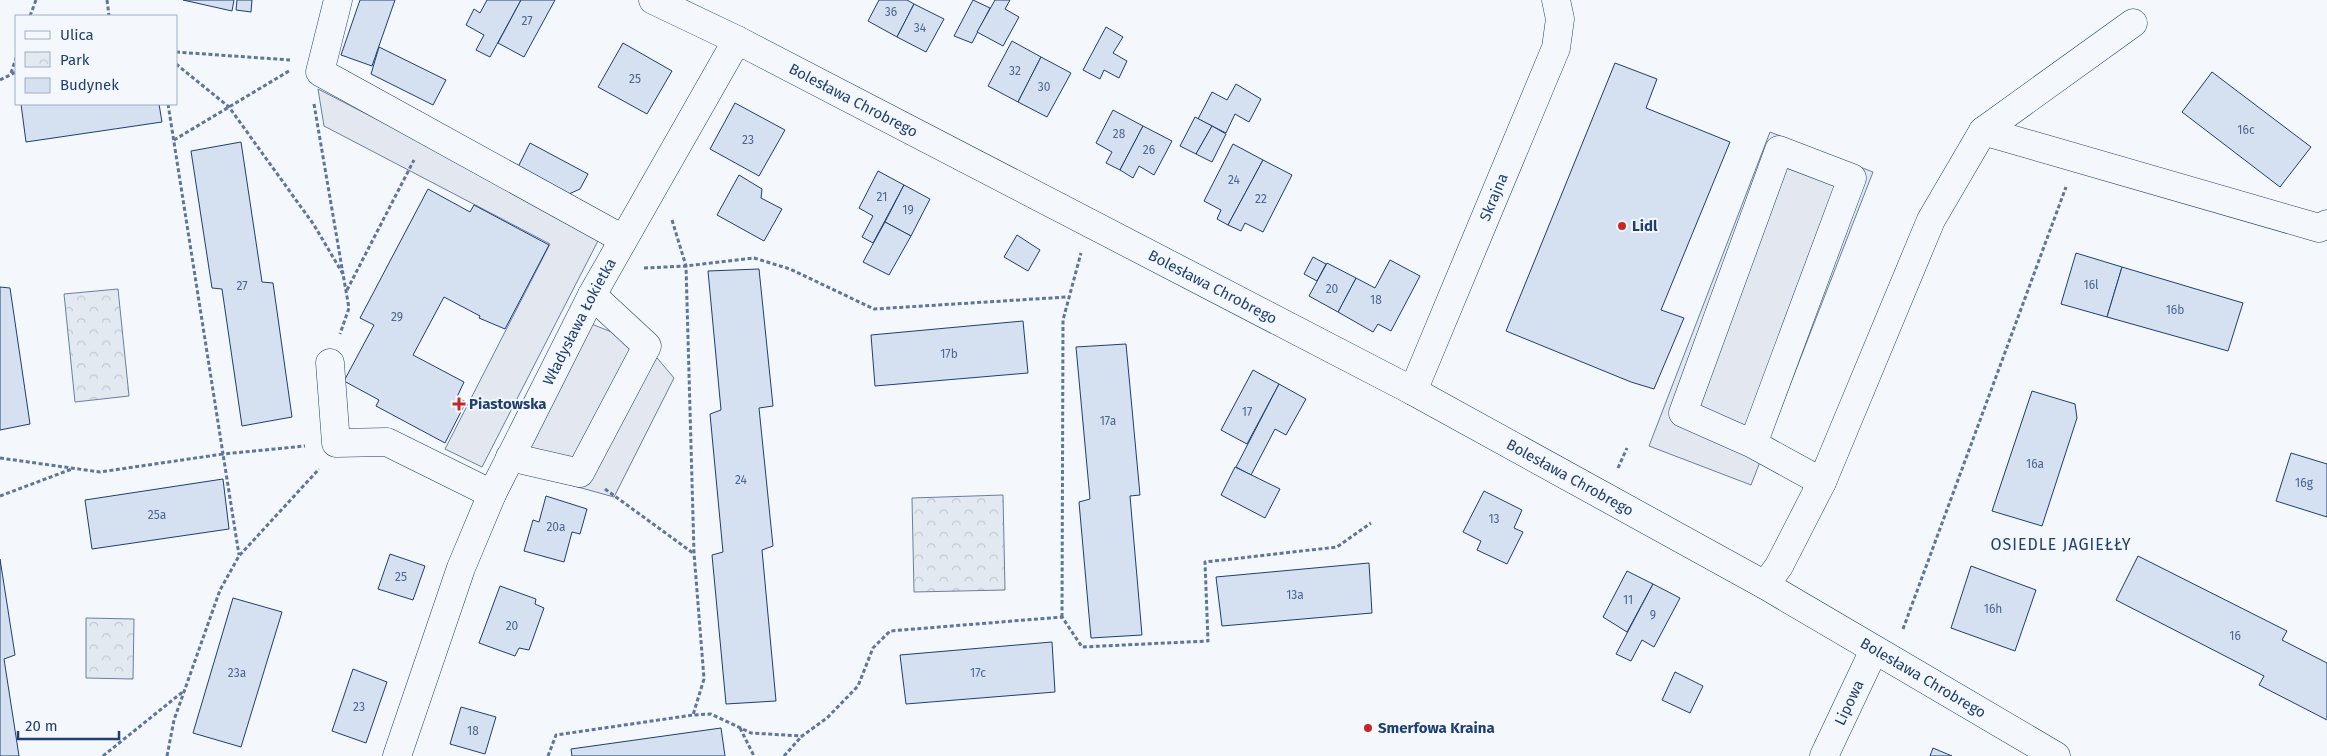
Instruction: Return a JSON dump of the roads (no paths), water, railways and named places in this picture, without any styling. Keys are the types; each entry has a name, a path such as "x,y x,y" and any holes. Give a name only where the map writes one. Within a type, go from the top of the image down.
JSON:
{"street":[{"path":"338,0 314,64 320,72 623,239"},
{"name":"Bolesława Chrobrego","path":"653,0 737,40 1413,391 1765,585 2056,756"},
{"name":"Skrajna","path":"1413,391 1556,48 1560,19 1556,0"},
{"path":"1765,585 1779,566 1822,482 1931,220 1983,131 2134,23"},
{"name":"Władysława Łokietka","path":"397,756 460,568 492,494 592,295 737,40"},
{"path":"1983,131 2320,228 2327,224"},
{"path":"1753,444 1852,178 1779,150 1683,413 1753,444 1822,482"},
{"path":"510,457 580,473 646,346 592,295"},
{"path":"330,363 340,443 387,442 492,494"},
{"name":"Lipowa","path":"1824,756 1883,655"}],"place":[{"name":"Lidl","path":"1622,226"},
{"name":"Piastowska","path":"459,404"},
{"name":"Smerfowa Kraina","path":"1368,728"}],"district":[{"name":"OSIEDLE JAGIEŁŁY","path":"2061,544"}]}
